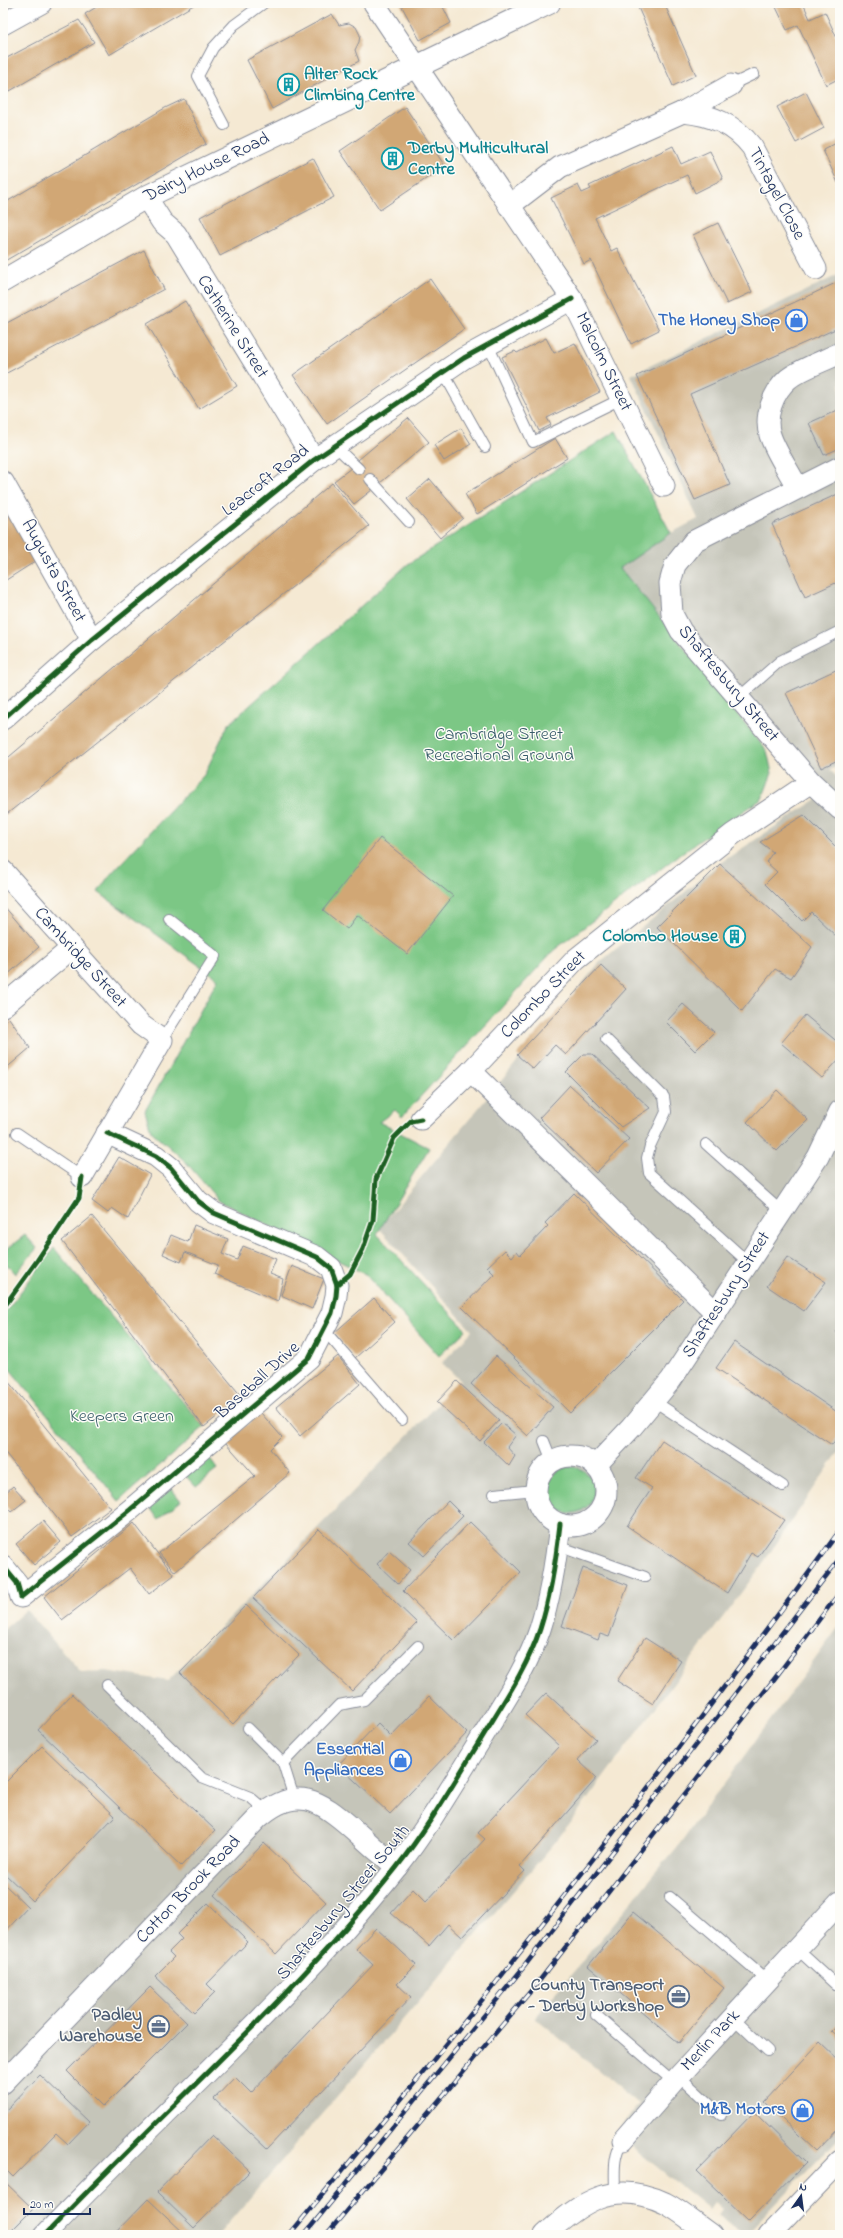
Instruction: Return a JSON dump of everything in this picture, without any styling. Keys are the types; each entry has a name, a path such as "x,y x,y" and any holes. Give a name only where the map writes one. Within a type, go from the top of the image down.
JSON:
{"street":[{"path":"3,24 41,3"},
{"name":"Malcolm Street","path":"374,3 572,299 664,486"},
{"name":"Dairy House Road","path":"3,281 146,198 549,3"},
{"name":"Tintagel Close","path":"509,206 560,167 683,112 731,85"},
{"name":"Tintagel Close","path":"683,112 704,114 719,119 744,136 752,147 816,269"},
{"name":"Catherine Street","path":"146,198 162,222 176,234 314,460"},
{"name":"Leacroft Road","path":"3,720 92,640 314,460 443,372 488,345 572,299"},
{"path":"797,487 770,435 768,421 770,407 777,393 788,379 840,353"},
{"name":"Shaftesbury Street","path":"840,467 797,487 694,541 675,565 670,583 672,614 681,631 811,782 840,809"},
{"name":"Augusta Street","path":"3,482 92,640"},
{"name":"Colombo Street","path":"421,1119 471,1071 576,959 733,834 811,782"},
{"name":"Cambridge Street","path":"3,872 141,1025 162,1040"},
{"path":"3,1006 72,948"},
{"path":"82,1177 162,1040"},
{"path":"471,1071 716,1313"},
{"name":"Shaftesbury Street","path":"596,1465 632,1428 671,1380 818,1157 840,1111"},
{"name":"Baseball Drive","path":"3,1566 19,1590 130,1510 309,1358 324,1330 336,1296 337,1285 331,1268 317,1257 214,1213 198,1201 171,1168 156,1156 107,1133"},
{"path":"567,1455 580,1456 596,1465 604,1476 607,1488 602,1508 594,1518 585,1523 573,1526 560,1524 549,1519 541,1510 536,1500 535,1490 537,1480 543,1468 552,1461 567,1455"},
{"name":"Shaftesbury Street South","path":"45,2235 244,2038 328,1949 397,1867 444,1800 511,1690 530,1655 547,1605 558,1546 560,1524"},
{"path":"294,1798 312,1800 329,1809 397,1867"},
{"name":"Cotton Brook Road","path":"3,2083 266,1811 284,1801 294,1798"},
{"name":"Merlin Park","path":"623,2140 676,2079 840,1902"},
{"path":"770,2235 840,2161"},
{"path":"545,2235 582,2204 593,2199 615,2194 637,2194 667,2204 711,2235"}],"lane":[{"path":"224,125 198,76 213,48 234,25 264,3"},
{"path":"731,85 754,74"},
{"path":"488,345 533,442 621,399"},
{"path":"443,372 485,447"},
{"path":"335,446 358,469"},
{"path":"370,479 409,522"},
{"path":"738,698 780,661 840,631"},
{"path":"162,1040 215,956 169,919"},
{"path":"606,1039 664,1097 666,1112 650,1146 647,1158 649,1173 749,1263"},
{"path":"17,1133 82,1177"},
{"path":"706,1144 782,1212"},
{"path":"324,1330 402,1420"},
{"path":"654,1401 783,1486"},
{"path":"544,1441 552,1461"},
{"path":"494,1494 535,1490"},
{"path":"558,1546 645,1577"},
{"path":"283,1763 339,1705 364,1700 418,1646"},
{"path":"107,1684 202,1778 250,1797 266,1811"},
{"path":"248,1728 283,1763 294,1798"},
{"path":"670,1897 767,1980"},
{"path":"797,1949 835,1984"},
{"path":"596,2015 721,2115"},
{"path":"733,2018 768,2051"},
{"name":"Merlin Park","path":"615,2194 614,2160 623,2140"}],"shaded area":[{"path":"840,274 840,765 830,770 840,780 840,1450 761,1566 557,1840 218,2235 3,2235 3,1630 26,1610 81,1672 106,1671 168,1681 461,1381 442,1363 472,1331 379,1228 599,963 720,863 817,799 619,569 671,533 698,519 631,375"},
{"path":"840,1625 840,2137 746,2235 744,2235 718,2215 722,2209 714,2202 709,2209 615,2133 639,2104 535,2018 678,1846"}],"green space":[{"name":"Cambridge Street Recreational Ground","path":"616,431 671,533 620,568 767,751 772,773 762,799 687,849 554,950 402,1117 395,1110 379,1122 429,1148 377,1234 466,1330 439,1356 367,1275 219,1201 185,1161 151,1131 145,1111 218,979 98,892 109,876 204,775 228,725 408,564"},
{"path":"25,1235 37,1248 15,1274 3,1260 3,1252"},
{"name":"Keepers Green","path":"54,1248 204,1427 119,1501 3,1361 3,1315"},
{"path":"208,1456 218,1469 196,1487 185,1475"},
{"path":"567,1467 575,1467 584,1471 590,1477 594,1490 590,1503 584,1509 575,1513 567,1513 558,1509 552,1503 548,1494 548,1486 552,1477 558,1471"},
{"path":"171,1488 181,1501 158,1519 149,1506"}],"building":[{"path":"103,3 197,3 109,55 85,14"},
{"path":"400,3 441,3 451,23 420,40"},
{"path":"636,3 664,3 696,75 673,86"},
{"path":"774,3 803,3 810,19 825,12 840,45 840,78 826,85 798,25 787,30"},
{"name":"Alter Rock Climbing Centre","path":"332,14 339,25 349,23 356,27 360,35 359,42 355,50 359,61 272,109 247,60"},
{"path":"79,20 94,42 3,95 3,60"},
{"path":"806,92 824,128 796,143 777,107"},
{"path":"184,99 206,144 3,262 3,204 165,108"},
{"name":"Derby Multicultural Centre","path":"405,107 445,166 380,210 340,151"},
{"path":"840,141 840,182 838,183 823,150"},
{"path":"673,146 681,164 710,151 723,179 695,193 687,175 595,218 611,251 617,248 659,330 631,344 591,260 584,264 551,198 578,185 582,193 591,189 589,186"},
{"path":"313,158 334,197 220,256 200,217"},
{"path":"718,223 752,292 727,304 693,235"},
{"path":"144,250 164,289 3,375 3,325"},
{"path":"430,279 464,329 327,424 293,375"},
{"path":"840,281 840,327 690,394 730,485 695,500 637,376"},
{"path":"185,301 237,386 199,409 147,324"},
{"path":"546,338 554,353 575,343 600,392 547,418 551,425 539,431 502,357 515,351 517,353"},
{"path":"840,409 840,448 824,455 809,423"},
{"path":"408,418 429,442 380,483 375,476 370,479 366,483 372,490 354,504 334,481 351,468 362,465 358,460"},
{"path":"461,428 471,444 444,461 434,445"},
{"path":"555,438 567,458 477,514 465,494"},
{"path":"430,479 463,518 440,538 407,499"},
{"path":"332,483 369,526 3,817 3,762"},
{"path":"840,493 840,581 805,597 772,524"},
{"path":"3,504 39,559 3,582"},
{"path":"840,668 840,759 821,768 786,693"},
{"path":"804,815 840,851 840,940 811,912 802,921 765,884 777,872 766,862 773,852 760,842"},
{"path":"380,838 453,896 407,954 357,915 347,929 323,910"},
{"name":"Colombo House","path":"720,864 812,947 791,978 775,969 742,1011 657,927"},
{"path":"3,905 39,947 6,976 3,973"},
{"path":"601,965 626,989 566,1055 555,1045 533,1069 517,1055"},
{"path":"683,1004 714,1032 695,1051 666,1022"},
{"path":"805,1015 840,1044 840,1058 822,1078 781,1043"},
{"path":"9,1018 30,1048 3,1071 3,1023"},
{"path":"584,1054 592,1054 650,1108 621,1127 566,1072"},
{"path":"570,1085 629,1139 596,1173 539,1118"},
{"path":"777,1090 808,1120 777,1151 747,1122"},
{"path":"119,1157 150,1175 128,1219 112,1208 108,1213 92,1201"},
{"path":"574,1193 683,1300 570,1413 462,1307 494,1274 487,1267 505,1250 512,1257 517,1251 520,1255 548,1226 545,1223"},
{"path":"92,1216 242,1397 204,1427 62,1241"},
{"path":"194,1225 228,1239 222,1254 237,1260 243,1246 276,1259 270,1274 283,1279 278,1301 214,1274 218,1265 185,1252 181,1262 163,1254 171,1235 188,1242"},
{"path":"787,1257 826,1282 804,1311 767,1286"},
{"path":"292,1266 324,1279 312,1309 281,1295"},
{"path":"374,1298 395,1322 355,1358 334,1333"},
{"path":"840,1325 840,1335 836,1332"},
{"path":"734,1342 840,1414 840,1433 832,1445 716,1368"},
{"path":"338,1356 360,1384 300,1436 276,1407"},
{"path":"496,1356 553,1407 528,1436 471,1384"},
{"path":"3,1375 111,1508 72,1537 3,1450"},
{"path":"457,1381 499,1420 480,1441 437,1402"},
{"path":"261,1413 282,1437 270,1449 290,1473 175,1572 159,1553 255,1476 225,1442"},
{"path":"502,1423 516,1435 507,1447 515,1456 509,1466 484,1442"},
{"path":"662,1440 784,1520 758,1557 751,1553 727,1593 627,1526 652,1488 636,1478"},
{"path":"13,1486 26,1500 11,1512 3,1503 3,1495"},
{"path":"448,1501 463,1516 424,1556 409,1542"},
{"path":"43,1521 61,1542 34,1565 16,1544"},
{"path":"470,1522 521,1572 454,1641 403,1591"},
{"path":"134,1523 174,1575 149,1594 130,1568 62,1620 44,1597"},
{"path":"319,1529 417,1623 352,1691 253,1598"},
{"path":"389,1551 410,1570 398,1584 377,1564"},
{"path":"583,1568 628,1585 609,1637 600,1634 598,1640 562,1626"},
{"path":"246,1605 299,1655 233,1724 180,1673"},
{"path":"645,1638 681,1661 653,1704 617,1681"},
{"path":"546,1693 596,1739 578,1760 597,1778 520,1866 525,1871 462,1937 448,1924 429,1946 391,1913 413,1889 426,1902 485,1839 478,1833 559,1746 525,1715"},
{"path":"72,1694 215,1830 181,1866 38,1730"},
{"path":"429,1696 467,1733 390,1814 338,1765 378,1723 391,1736"},
{"path":"42,1746 115,1816 33,1901 3,1872 3,1785"},
{"path":"264,1843 326,1902 276,1954 214,1895"},
{"path":"3,1883 28,1907 3,1934"},
{"path":"208,1903 248,1942 207,1984 215,1992 194,2013 155,1976 174,1957 169,1952 182,1939 177,1934"},
{"path":"633,1912 724,1988 679,2043 588,1966"},
{"path":"376,1928 416,1965 397,1984 411,1997 267,2149 214,2099 235,2077 251,2093 373,1965 356,1949"},
{"path":"150,1987 187,2023 103,2107 67,2071"},
{"path":"840,2023 840,2040 831,2032"},
{"name":"M&B Motors","path":"820,2042 840,2061 840,2126 816,2151 764,2102"},
{"path":"40,2075 89,2122 68,2144 56,2133 13,2177 3,2167 3,2113"},
{"path":"754,2112 806,2163 749,2221 697,2171"},
{"path":"212,2135 250,2171 194,2228 157,2192"},
{"path":"3,2180 33,2209 7,2235 3,2235"},
{"path":"148,2199 186,2235 113,2235"}],"railway":[{"path":"289,2235 433,2061 600,1851 761,1638 840,1530"},
{"path":"304,2235 523,1968 840,1558"},
{"path":"326,2235 540,1980 840,1592"}],"cycle path":[{"path":"3,719 92,640 314,460 464,358 572,299"},
{"path":"337,1285 350,1274 363,1249 373,1220 376,1179 394,1138 411,1121 421,1119"},
{"path":"3,1566 17,1583 21,1597 130,1510 309,1358 332,1313 337,1285 331,1268 317,1257 214,1213 198,1201 171,1168 156,1156 107,1133"},
{"path":"3,1308 37,1261 79,1198 82,1177"},
{"path":"45,2235 89,2189 225,2055 313,1964 396,1868 429,1823 512,1688 528,1659 540,1629 547,1603 555,1564 560,1524"}],"place":[{"name":"Alter Rock Climbing Centre","path":"288,85"},
{"name":"Derby Multicultural Centre","path":"393,159"},
{"name":"The Honey Shop","path":"796,321"},
{"name":"Colombo House","path":"734,937"},
{"name":"Essential Appliances","path":"400,1760"},
{"name":"County Transport - Derby Workshop","path":"679,1996"},
{"name":"Padley Warehouse","path":"158,2026"},
{"name":"M&B Motors","path":"802,2110"}]}
